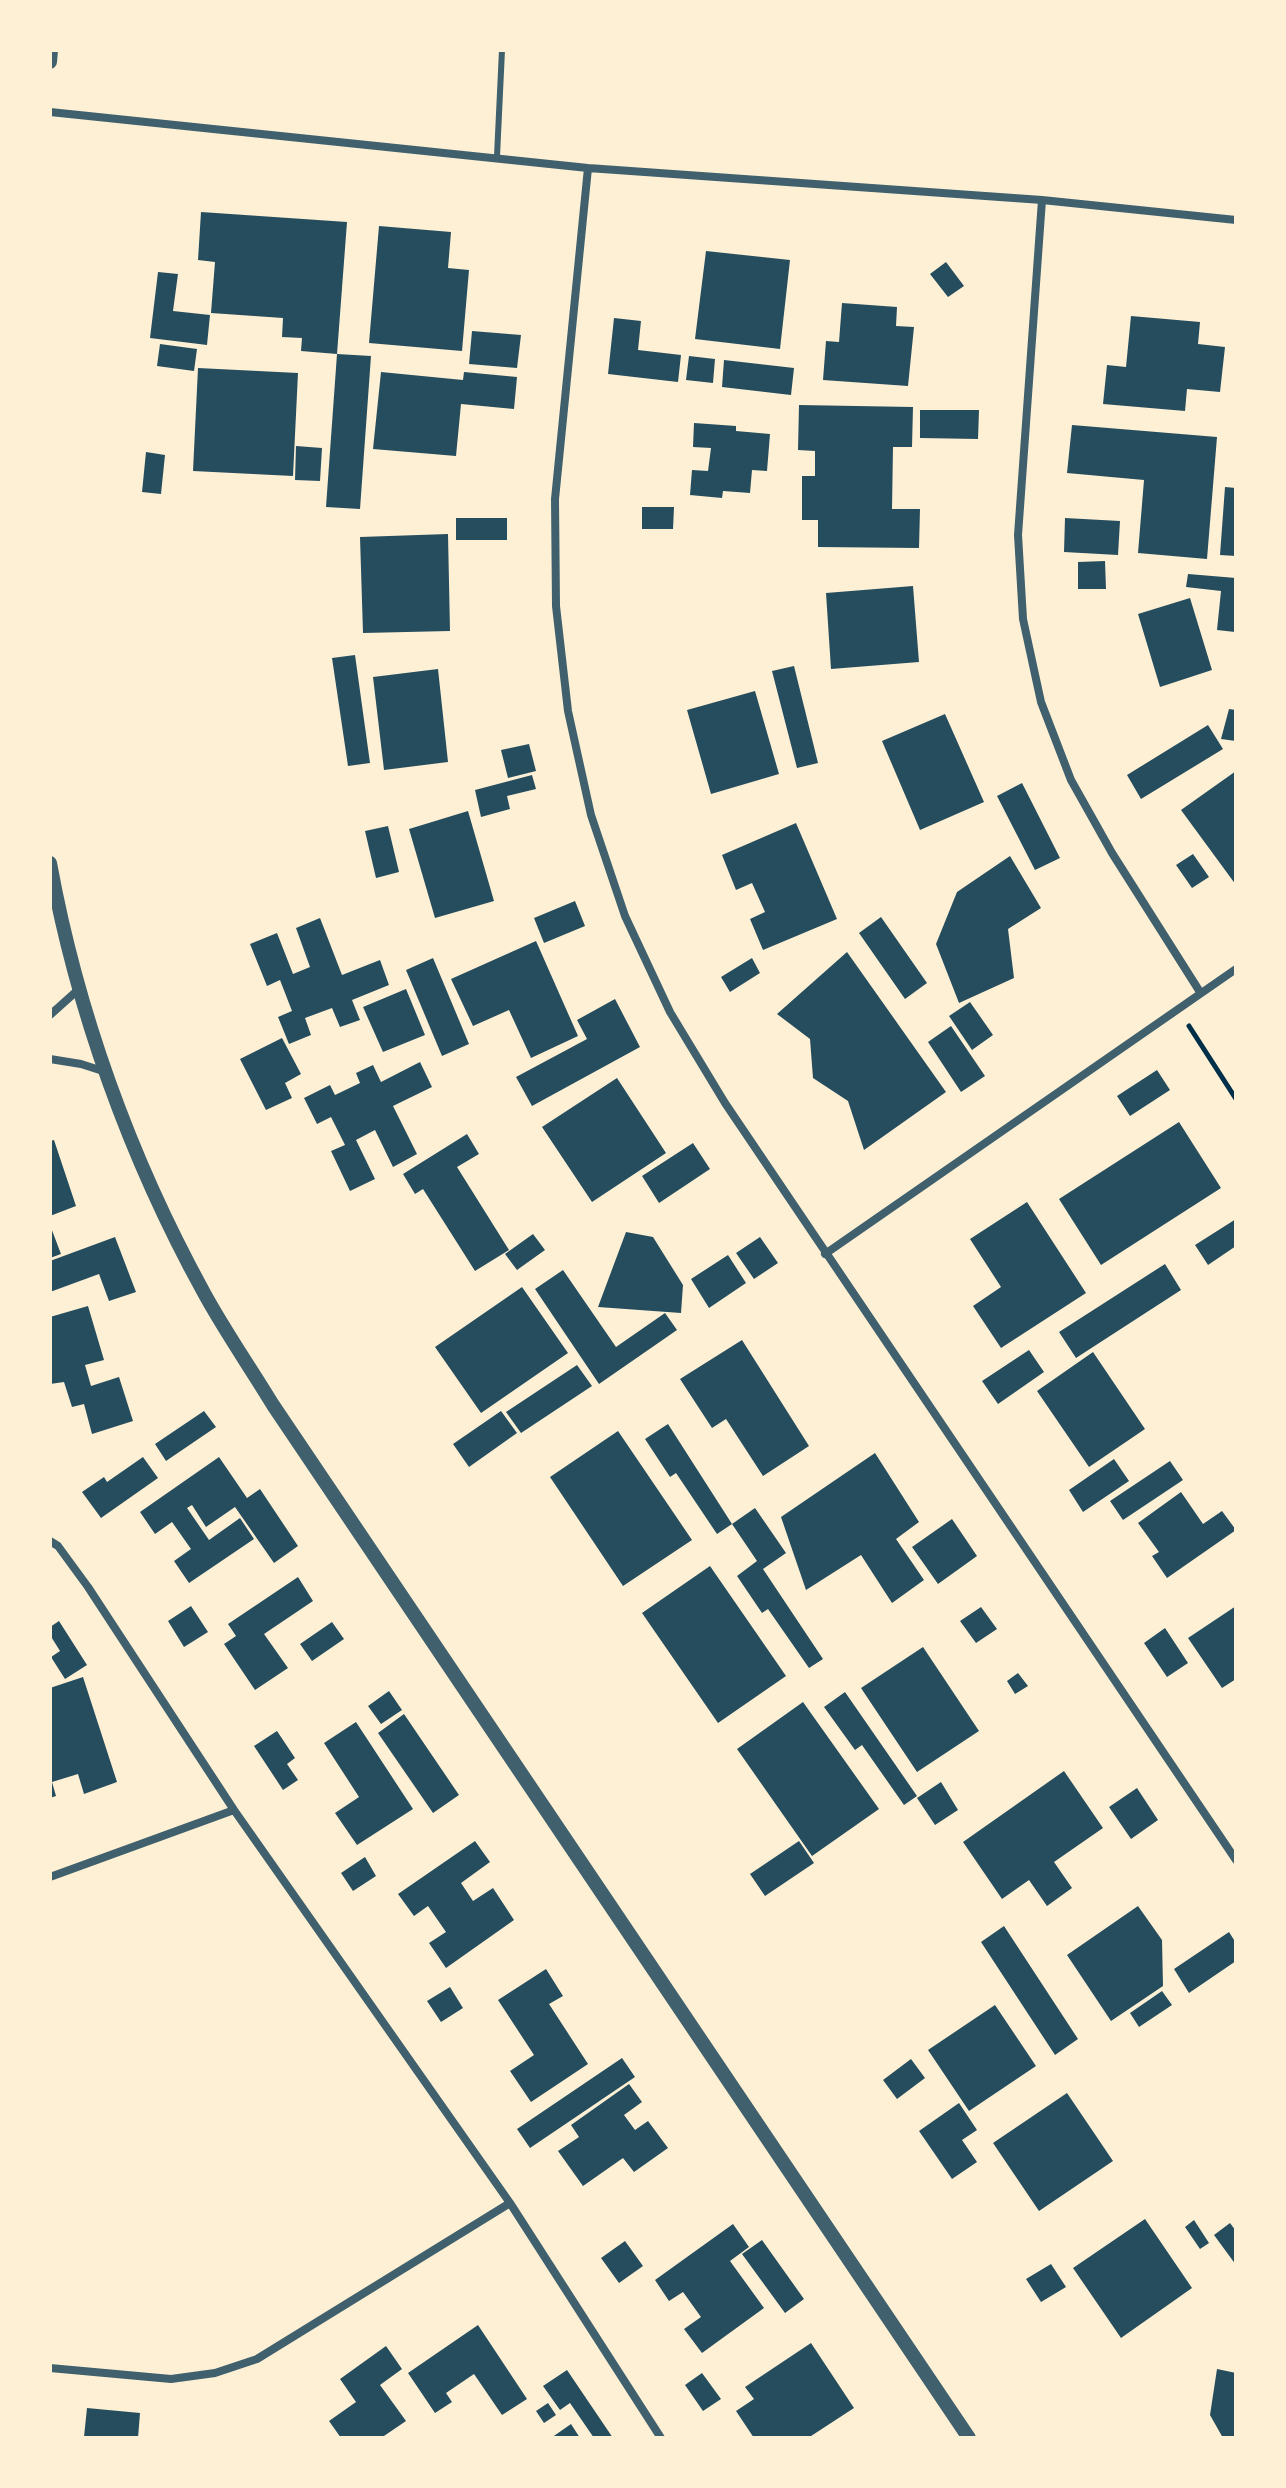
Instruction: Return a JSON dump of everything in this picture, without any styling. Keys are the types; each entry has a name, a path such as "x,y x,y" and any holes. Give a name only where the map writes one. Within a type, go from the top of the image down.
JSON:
{"street":[{"path":"50,62 51,50"},
{"path":"50,112 497,156 588,168 1042,200 1236,220"},
{"path":"588,168 555,499 556,606 568,711 591,815 625,916 670,1012 725,1103 1236,1860"},
{"path":"1042,200 1018,535 1023,619 1041,702 1071,780 1112,853 1200,992"},
{"path":"50,863 60,918 106,1072 144,1171 203,1291 273,1405 969,2438"},
{"path":"825,1254 1236,969"},
{"path":"50,1015 80,988"},
{"path":"50,1059 106,1072"},
{"path":"50,1541 58,1546 88,1587 234,1810 510,2203 661,2438"},
{"path":"50,1877 234,1810"},
{"path":"50,2368 171,2379 215,2373 257,2359 510,2203"}],"lane":[{"path":"497,156 502,50"}],"path":[{"path":"1177,1008 1236,1099"}],"building":[{"path":"201,212 347,222 337,354 301,351 302,338 282,337 283,318 211,313 215,262 198,260"},
{"path":"379,226 451,232 448,268 469,270 462,351 369,343"},
{"path":"706,251 790,260 780,349 695,339"},
{"path":"946,262 964,286 948,297 930,274"},
{"path":"158,272 178,274 173,311 210,315 207,345 150,338"},
{"path":"842,303 897,307 896,326 914,327 908,386 823,380 826,341 839,342"},
{"path":"1131,316 1200,322 1198,344 1225,347 1220,392 1187,389 1185,411 1103,404 1107,365 1126,367"},
{"path":"614,318 641,321 638,350 681,355 678,382 608,374"},
{"path":"472,331 521,335 517,368 469,364"},
{"path":"160,344 197,349 194,371 157,366"},
{"path":"337,354 371,356 360,509 326,507"},
{"path":"689,356 715,359 713,383 686,380"},
{"path":"724,360 794,368 791,395 722,387"},
{"path":"198,368 298,373 293,476 193,471"},
{"path":"381,372 463,380 464,372 517,377 514,409 461,404 456,456 373,449"},
{"path":"799,405 913,407 912,447 893,447 892,509 920,509 919,548 818,547 818,520 802,520 802,476 815,476 815,451 798,450"},
{"path":"920,410 979,410 978,439 920,438"},
{"path":"694,423 736,426 736,431 770,434 767,471 752,470 750,493 723,491 722,498 690,495 692,470 708,471 711,448 693,447"},
{"path":"1072,425 1217,437 1207,559 1138,553 1144,480 1067,473"},
{"path":"296,446 322,448 320,481 295,480"},
{"path":"146,452 165,455 161,494 142,492"},
{"path":"1225,487 1236,488 1236,556 1220,555"},
{"path":"642,507 674,507 673,529 642,529"},
{"path":"456,518 507,518 507,540 456,540"},
{"path":"1065,518 1120,521 1118,555 1064,552"},
{"path":"448,534 450,631 363,633 360,537"},
{"path":"1105,561 1106,589 1078,589 1078,562"},
{"path":"1188,574 1236,578 1235,632 1217,630 1221,591 1186,587"},
{"path":"913,586 919,662 831,669 826,593"},
{"path":"1190,598 1212,670 1160,687 1138,614"},
{"path":"355,655 370,763 348,766 332,658"},
{"path":"794,666 818,763 797,768 772,671"},
{"path":"438,669 448,762 384,770 373,677"},
{"path":"755,691 779,774 711,794 687,710"},
{"path":"1229,709 1236,710 1236,741 1221,739"},
{"path":"945,714 984,802 920,830 882,741"},
{"path":"1208,725 1223,749 1141,799 1127,775"},
{"path":"529,744 536,771 508,778 501,750"},
{"path":"1236,771 1236,885 1181,810"},
{"path":"532,775 536,789 507,796 510,809 481,817 475,790"},
{"path":"1022,783 1060,858 1035,870 997,796"},
{"path":"468,811 494,901 435,918 409,829"},
{"path":"796,823 837,919 763,950 750,919 765,912 752,883 736,890 722,855"},
{"path":"388,826 399,872 376,878 365,831"},
{"path":"1193,854 1209,877 1192,888 1176,865"},
{"path":"1010,856 1041,908 1008,929 1014,978 959,1003 936,944 957,892"},
{"path":"575,901 585,926 544,943 534,918"},
{"path":"881,917 927,983 905,999 859,933"},
{"path":"320,918 342,975 380,960 389,985 352,1000 360,1020 340,1027 332,1008 305,1018 311,1035 289,1044 278,1017 292,1011 280,980 267,986 250,944 277,933 293,974 310,967 296,928"},
{"path":"536,941 578,1036 531,1058 509,1010 473,1026 451,979"},
{"path":"847,952 946,1092 864,1150 848,1101 813,1078 810,1039 777,1014"},
{"path":"433,958 469,1044 442,1056 406,970"},
{"path":"752,958 760,973 730,992 721,977"},
{"path":"406,989 425,1035 383,1052 363,1007"},
{"path":"615,999 640,1047 532,1106 516,1077 587,1039 577,1020"},
{"path":"970,1002 993,1035 972,1050 949,1016"},
{"path":"951,1026 985,1076 961,1092 928,1042"},
{"path":"282,1038 301,1074 285,1083 292,1098 266,1110 240,1059"},
{"path":"420,1062 432,1087 393,1106 417,1154 393,1167 375,1130 356,1140 375,1179 350,1191 331,1151 345,1145 331,1117 317,1124 304,1098 330,1085 335,1095 360,1083 356,1073 373,1065 381,1082"},
{"path":"1157,1070 1170,1090 1130,1116 1117,1096"},
{"path":"617,1078 666,1153 592,1202 542,1127"},
{"path":"1179,1122 1221,1188 1101,1265 1059,1199"},
{"path":"467,1134 479,1154 457,1167 509,1250 475,1271 423,1189 415,1194 403,1174"},
{"path":"54,1140 76,1206 50,1216 50,1141"},
{"path":"693,1143 710,1169 659,1203 642,1176"},
{"path":"1027,1202 1086,1293 1001,1348 973,1306 1001,1287 970,1239"},
{"path":"1236,1219 1236,1246 1208,1265 1195,1245"},
{"path":"50,1225 61,1254 50,1258"},
{"path":"626,1232 653,1237 683,1285 681,1313 598,1307"},
{"path":"533,1234 545,1250 517,1270 505,1254"},
{"path":"115,1237 136,1292 109,1301 99,1274 50,1292 50,1261"},
{"path":"760,1237 778,1263 754,1279 736,1253"},
{"path":"728,1255 746,1283 709,1308 691,1279"},
{"path":"1165,1264 1181,1290 1076,1358 1059,1332"},
{"path":"563,1270 616,1347 665,1313 677,1330 599,1384 535,1289"},
{"path":"522,1287 568,1353 481,1413 435,1347"},
{"path":"88,1306 104,1360 85,1365 91,1386 119,1377 133,1421 92,1434 84,1404 72,1407 64,1382 50,1384 50,1317"},
{"path":"742,1340 809,1446 763,1476 726,1419 712,1428 680,1379"},
{"path":"1029,1350 1044,1372 998,1404 982,1381"},
{"path":"1093,1352 1145,1429 1089,1467 1037,1391"},
{"path":"577,1365 592,1386 521,1433 506,1412"},
{"path":"204,1411 216,1427 166,1461 155,1444"},
{"path":"501,1411 517,1433 469,1467 453,1444"},
{"path":"668,1424 732,1524 717,1534 676,1473 670,1477 645,1439"},
{"path":"618,1431 692,1540 623,1586 550,1477"},
{"path":"875,1453 919,1522 896,1539 924,1580 892,1603 861,1555 806,1590 781,1517"},
{"path":"143,1457 158,1478 101,1518 82,1492 104,1477 107,1482"},
{"path":"219,1457 247,1498 260,1489 298,1546 274,1563 235,1507 206,1527 192,1505 187,1508 209,1540 240,1518 254,1539 189,1583 174,1561 191,1549 172,1522 155,1534 140,1512"},
{"path":"1114,1459 1129,1481 1083,1512 1069,1490"},
{"path":"1170,1461 1183,1480 1123,1520 1110,1501"},
{"path":"1181,1492 1203,1524 1222,1511 1236,1530 1167,1578 1152,1556 1159,1552 1138,1523"},
{"path":"755,1508 786,1553 763,1569 823,1659 809,1668 768,1609 762,1613 737,1576 757,1561 732,1524"},
{"path":"952,1519 977,1556 938,1584 912,1547"},
{"path":"710,1566 786,1676 718,1723 642,1613"},
{"path":"298,1577 313,1601 264,1634 288,1668 255,1690 224,1644 236,1636 228,1624"},
{"path":"191,1606 208,1632 184,1647 168,1621"},
{"path":"1236,1606 1236,1679 1222,1688 1188,1638"},
{"path":"981,1607 997,1629 976,1643 960,1621"},
{"path":"59,1621 87,1665 65,1679 51,1657 60,1651 50,1635 50,1627"},
{"path":"332,1622 344,1639 312,1661 300,1644"},
{"path":"1165,1628 1188,1663 1167,1677 1144,1643"},
{"path":"923,1647 979,1731 917,1772 861,1688"},
{"path":"1018,1673 1028,1686 1015,1694 1007,1681"},
{"path":"83,1677 117,1782 84,1794 78,1774 52,1782 56,1796 50,1798 50,1688"},
{"path":"389,1691 402,1710 381,1724 368,1706"},
{"path":"845,1692 917,1796 904,1805 862,1745 855,1750 824,1707"},
{"path":"803,1702 879,1809 812,1856 737,1749"},
{"path":"404,1714 459,1795 433,1813 378,1733"},
{"path":"356,1722 413,1809 357,1845 335,1813 359,1797 324,1743"},
{"path":"277,1731 295,1758 287,1764 298,1780 283,1790 254,1746"},
{"path":"1064,1771 1103,1828 1054,1862 1072,1888 1047,1906 1029,1880 1002,1899 963,1842"},
{"path":"941,1782 958,1810 935,1825 917,1798"},
{"path":"1137,1788 1158,1820 1131,1839 1109,1807"},
{"path":"475,1841 490,1862 461,1883 473,1901 493,1888 514,1920 446,1968 429,1943 446,1932 428,1906 414,1916 398,1894"},
{"path":"799,1841 814,1863 765,1896 750,1874"},
{"path":"365,1857 376,1876 353,1891 341,1873"},
{"path":"1138,1906 1162,1940 1163,1986 1111,2021 1067,1955"},
{"path":"1004,1926 1078,2039 1055,2055 981,1942"},
{"path":"1229,1932 1236,1943 1236,1961 1189,1993 1174,1969"},
{"path":"546,1969 563,1996 549,2004 588,2064 531,2102 510,2071 534,2055 498,2000"},
{"path":"450,1987 463,2008 441,2022 427,2001"},
{"path":"1162,1991 1172,2005 1139,2027 1130,2013"},
{"path":"995,2005 1036,2066 969,2111 928,2050"},
{"path":"622,2058 635,2077 530,2148 517,2129"},
{"path":"911,2059 925,2078 897,2099 883,2080"},
{"path":"629,2084 642,2102 624,2115 635,2130 648,2121 668,2148 634,2172 623,2158 583,2186 558,2151 579,2137 571,2125"},
{"path":"1067,2093 1113,2161 1039,2211 993,2143"},
{"path":"959,2103 977,2130 962,2140 977,2162 952,2179 919,2131"},
{"path":"1145,2219 1192,2288 1121,2338 1073,2268"},
{"path":"1194,2220 1209,2243 1200,2249 1185,2227"},
{"path":"1230,2223 1236,2231 1236,2265 1214,2235"},
{"path":"733,2224 749,2247 730,2261 764,2308 702,2353 684,2329 701,2317 683,2292 669,2301 655,2280"},
{"path":"762,2240 804,2299 785,2313 742,2254"},
{"path":"625,2241 643,2266 619,2283 601,2258"},
{"path":"1051,2264 1066,2287 1041,2302 1026,2279"},
{"path":"478,2325 527,2399 502,2415 474,2374 446,2393 452,2402 435,2413 408,2373"},
{"path":"811,2343 854,2408 808,2438 754,2438 736,2411 754,2399 745,2387"},
{"path":"386,2346 402,2369 380,2385 406,2421 381,2438 341,2438 329,2421 356,2402 340,2379"},
{"path":"1217,2369 1236,2373 1236,2438 1223,2438 1210,2415"},
{"path":"567,2370 613,2438 594,2438 570,2403 560,2410 543,2386"},
{"path":"702,2373 721,2399 703,2411 685,2385"},
{"path":"548,2403 556,2415 544,2423 536,2411"},
{"path":"87,2408 140,2413 138,2438 84,2437"},
{"path":"571,2424 580,2438 551,2438"}]}
